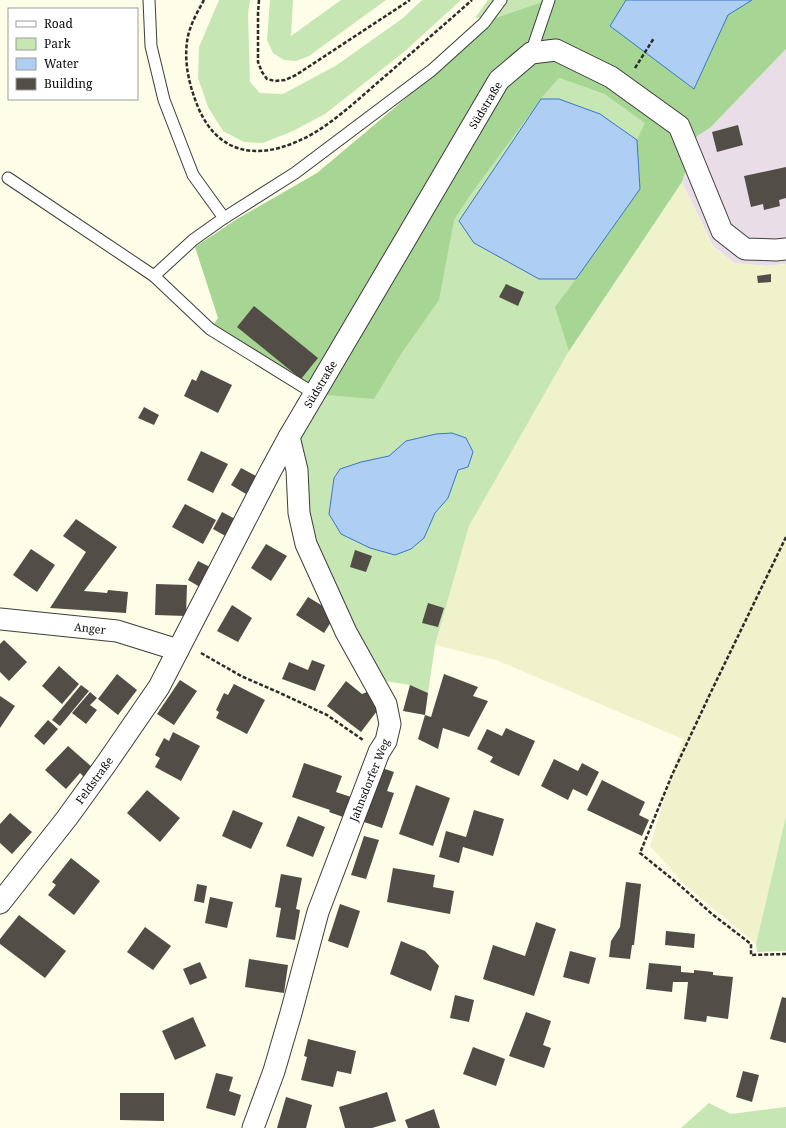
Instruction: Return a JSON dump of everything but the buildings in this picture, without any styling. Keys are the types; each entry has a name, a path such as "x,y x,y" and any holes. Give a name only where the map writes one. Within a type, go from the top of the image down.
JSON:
{"street":[{"path":"531,53 556,50 611,76 679,126 722,231 745,249 786,249"},
{"name":"Südstraße","path":"270,472 289,437 499,80 531,53"},
{"name":"Jahnsdorfer Weg","path":"253,1128 274,1071 318,912 379,752 386,741 390,724 386,704 346,632 306,544 299,513 297,470 289,437"},
{"name":"Feldstraße","path":"0,903 67,818 159,687 270,472"},
{"name":"Anger","path":"0,619 117,631 178,650"}],"lane":[{"path":"149,0 151,46 164,100 193,176 224,218"},
{"path":"154,276 193,240 224,218 295,173 432,70 484,23 501,0"},
{"path":"531,53 549,0"},
{"path":"8,178 154,276 210,329 315,394"}],"path":[{"path":"204,0 188,36 187,66 190,83 203,119 210,129 222,140 235,148 250,151 268,150 286,146 314,133 340,114 472,0"},
{"path":"259,0 258,62 267,79 275,81 285,80 296,75 410,0"},
{"path":"631,73 654,38"},
{"path":"786,537 672,775 640,853 712,914 751,944 751,955 786,954"},
{"path":"178,650 198,652 241,676 327,715 379,752"}],"shaded area":[{"path":"786,49 786,264 766,266 734,263 713,246 682,182 697,136 710,128"}],"green space":[{"path":"219,0 250,0 248,14 250,82 260,93 283,94 337,65 403,18 422,0 461,0 404,52 325,114 293,131 263,143 244,142 223,131 208,107 198,78 199,47"},
{"path":"270,0 293,0 291,36 341,0 386,0 309,56 296,61 284,60 273,53 267,40"},
{"path":"488,0 548,0 495,18 475,18"},
{"path":"548,0 786,0 786,49 710,128 697,136 682,182 569,351 555,307 640,189 637,140 645,123 604,94 559,78 543,96 471,194 454,220 439,300 401,354 374,399 315,394 210,329 218,318 195,247 237,219 317,173 480,34 495,18"},
{"path":"559,78 604,94 646,123 569,351 469,526 435,645 428,693 410,685 379,680 310,536 294,468 306,419 457,163"},
{"path":"682,182 713,247 734,263 766,266 786,264 786,816 756,944 685,885 650,846 683,739 496,660 435,645 469,526 569,351"},
{"path":"786,816 786,951 757,952 756,944"},
{"path":"709,1103 731,1114 786,1107 786,1128 681,1128"}],"water":[{"path":"626,0 752,0 728,15 694,89 610,26"},
{"path":"541,99 559,99 600,114 637,140 640,189 576,279 539,279 474,243 459,221"},
{"path":"452,433 466,438 473,452 468,467 458,470 448,498 435,513 424,538 411,549 395,555 370,548 341,534 329,514 334,478 340,469 361,462 389,456 406,441 436,434"}]}
